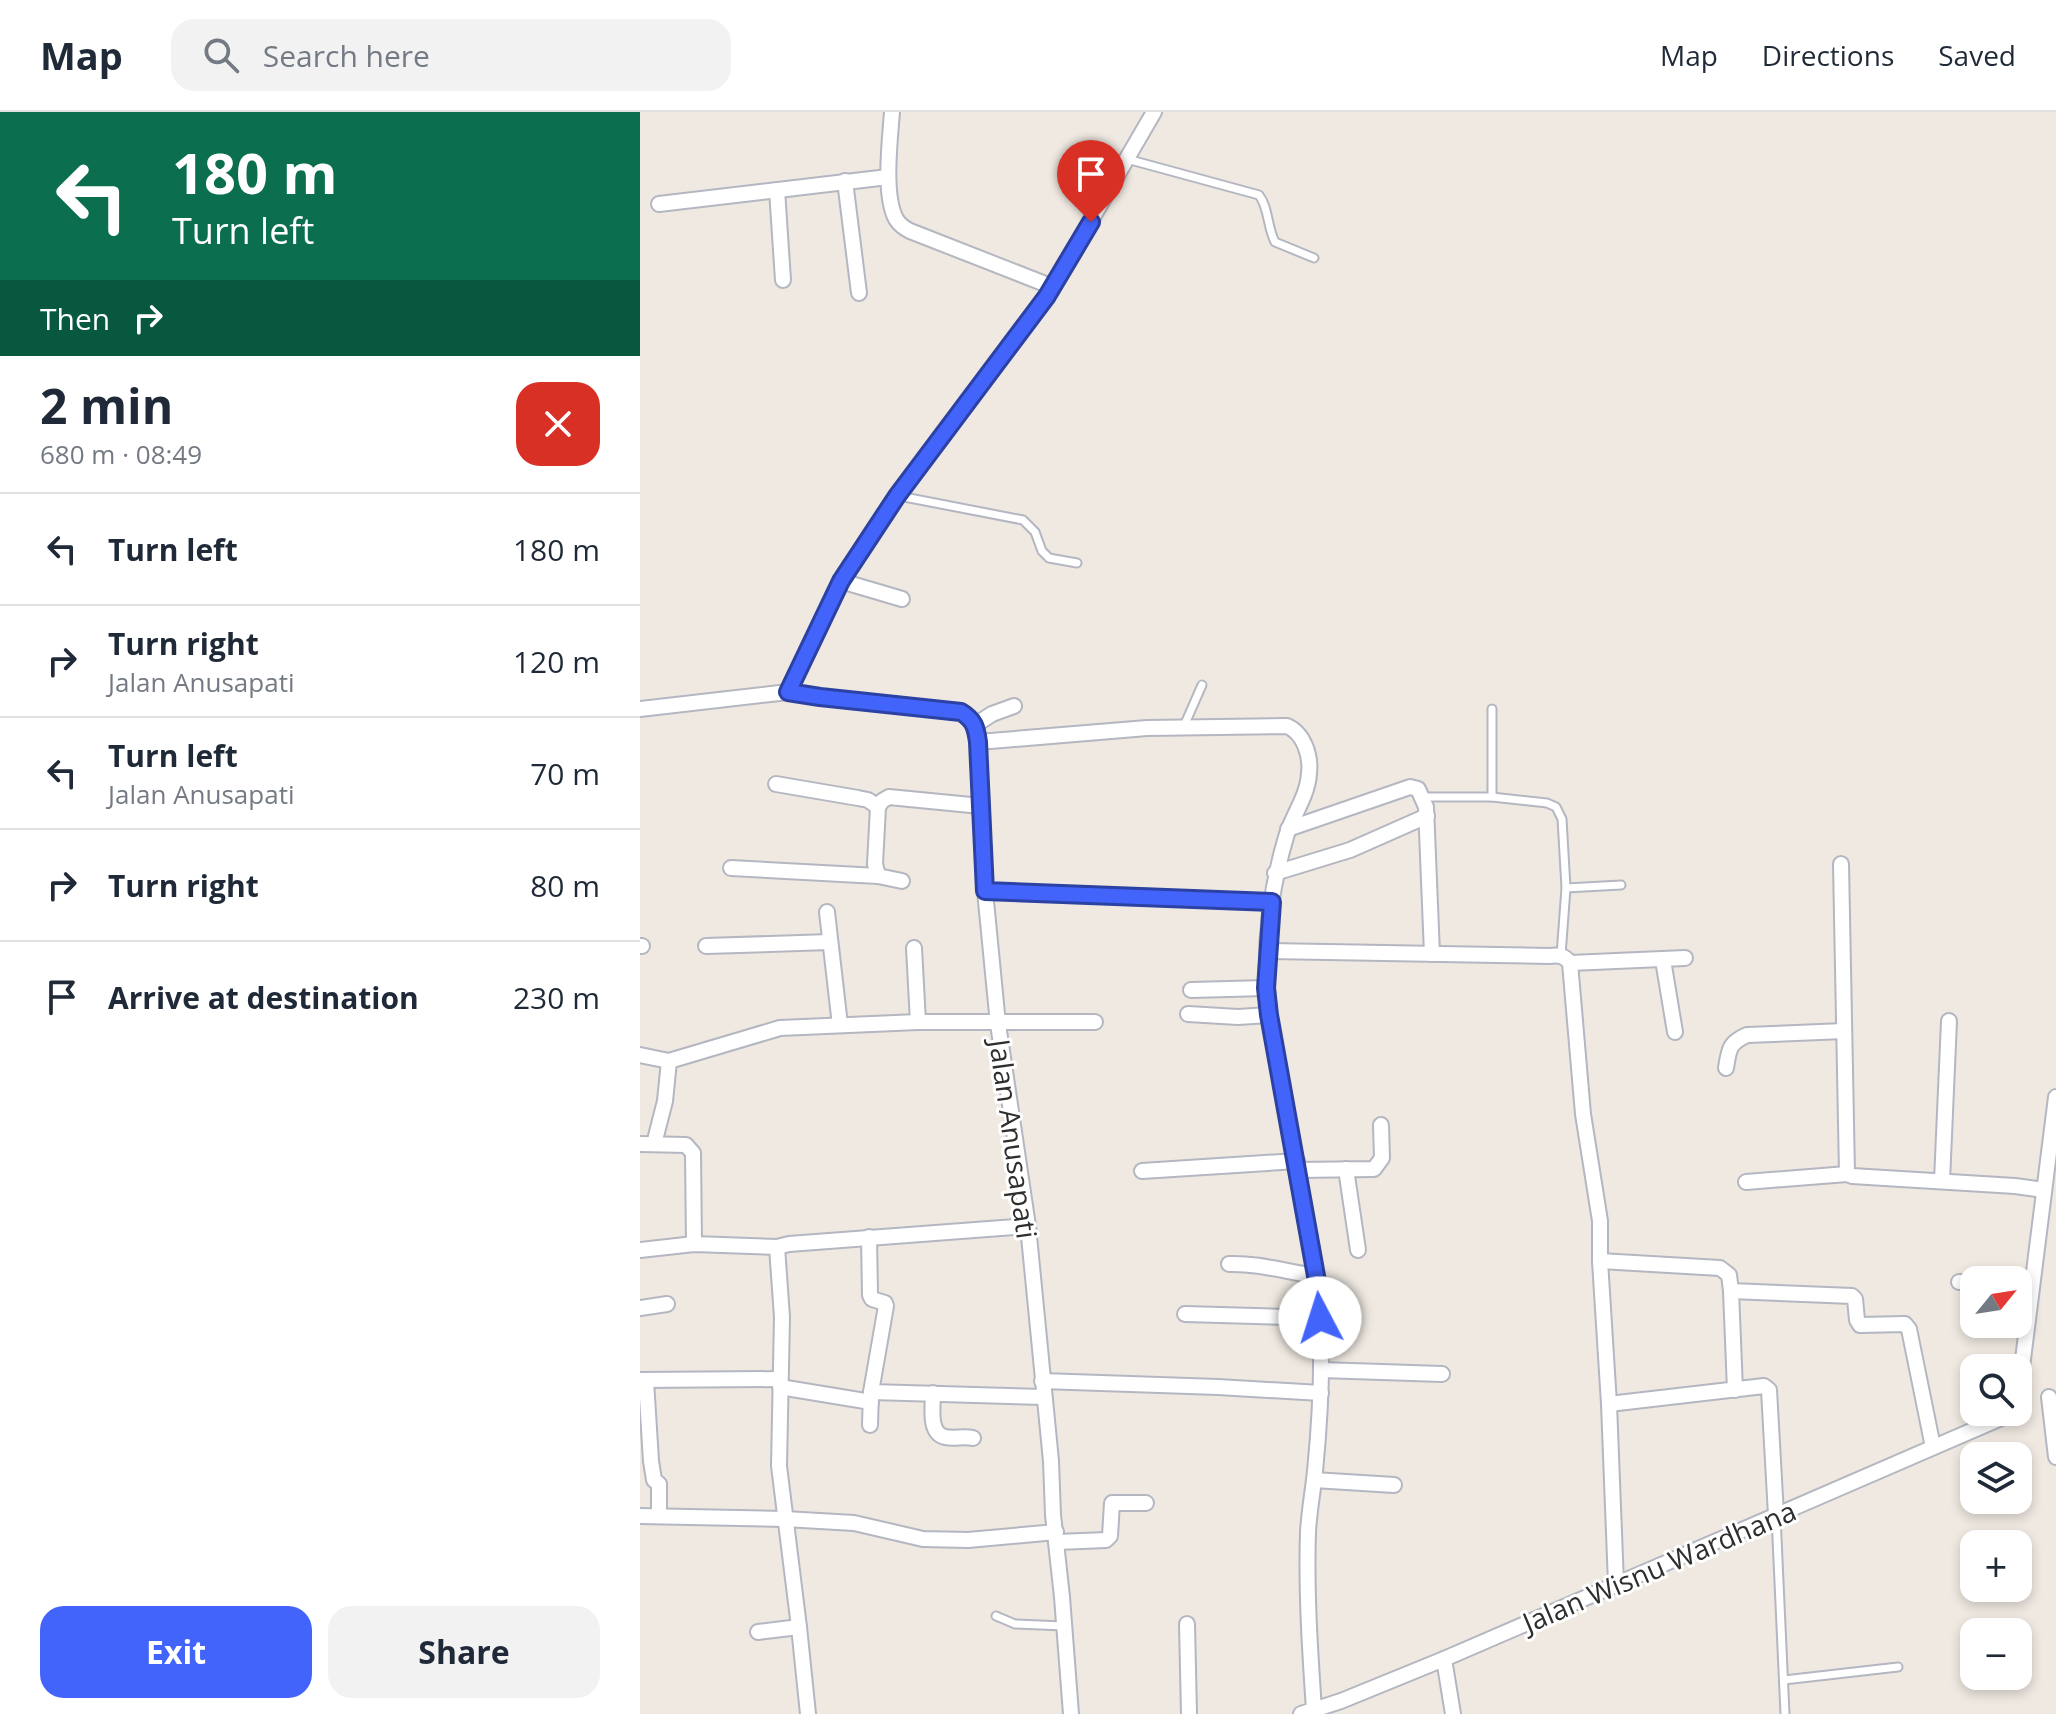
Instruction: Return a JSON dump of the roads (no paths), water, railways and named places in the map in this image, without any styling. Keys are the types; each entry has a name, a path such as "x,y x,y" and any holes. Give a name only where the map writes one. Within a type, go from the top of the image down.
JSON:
{"street":[{"path":"892,112 888,177 892,209 901,226 1053,287"},
{"path":"793,692 841,581 897,496 1053,287 1154,112"},
{"path":"659,204 888,177"},
{"path":"845,181 859,293"},
{"path":"777,190 783,280"},
{"path":"841,581 902,599"},
{"path":"640,709 793,692 961,712 975,725 992,714 1014,706"},
{"name":"Jalan Anusapati","path":"975,725 985,891 998,1024 1028,1226 1071,1714"},
{"path":"978,742 1184,726 1287,726 1297,730 1306,750 1310,774 1307,786 1288,829 1275,873 1266,988 1298,1166 1320,1318 1321,1393 1308,1529 1307,1712"},
{"path":"776,784 858,798 873,802 878,807"},
{"path":"1288,829 1410,787 1418,789 1427,816 1432,954"},
{"path":"878,876 875,864 878,807 882,801 889,797 981,806"},
{"path":"1275,873 1350,850 1427,816"},
{"path":"1841,864 1847,1174"},
{"path":"731,868 878,876 902,881"},
{"path":"985,891 1272,902"},
{"path":"827,912 840,1025"},
{"path":"706,946 830,942"},
{"path":"914,948 918,1022"},
{"path":"1268,951 1565,959 1685,958"},
{"path":"1565,959 1583,1114 1600,1221 1616,1584"},
{"path":"1663,960 1675,1032"},
{"path":"1191,990 1266,988"},
{"path":"1188,1014 1269,1015"},
{"path":"1942,1181 1949,1021"},
{"path":"640,1055 669,1061 780,1028 918,1022 1095,1022"},
{"path":"1726,1068 1729,1050 1736,1040 1747,1035 1844,1031"},
{"path":"669,1061 665,1101 647,1144 686,1145 693,1153 694,1244"},
{"path":"2028,1266 2053,1152 2056,1097"},
{"path":"1142,1171 1298,1166 1374,1169 1382,1158 1381,1125"},
{"path":"1346,1169 1358,1250"},
{"path":"1746,1182 1847,1174 2044,1190"},
{"path":"640,1250 694,1244 777,1247 1028,1226"},
{"path":"869,1237 870,1295 886,1306 871,1397 870,1425"},
{"path":"777,1247 782,1317 779,1466 808,1714"},
{"path":"1600,1261 1724,1269 1729,1275 1731,1291 1735,1390"},
{"path":"1229,1264 1251,1264 1316,1276"},
{"path":"1731,1291 1843,1289 1855,1299 1860,1325 1908,1326 1933,1447"},
{"path":"640,1308 667,1304"},
{"path":"1185,1314 1320,1318"},
{"path":"1321,1370 1442,1374"},
{"path":"659,1516 659,1484 654,1480 651,1461 643,1380 780,1383 871,1397 1043,1389 1218,1387 1321,1393"},
{"path":"1609,1404 1764,1386 1769,1390 1776,1515"},
{"path":"933,1393 935,1428 939,1434 973,1438"},
{"path":"2052,1395 2056,1455"},
{"name":"Jalan Wisnu Wardhana","path":"2032,1404 2052,1395"},
{"name":"Jalan Wisnu Wardhana","path":"1307,1712 1341,1708 1444,1659 1983,1426"},
{"path":"1314,1480 1394,1485"},
{"path":"640,1516 854,1523 923,1539 1056,1537 1106,1540 1110,1536 1112,1503 1146,1503"},
{"path":"1187,1624 1189,1714"},
{"path":"758,1632 799,1627"},
{"path":"1444,1659 1453,1714"}],"lane":[{"path":"1127,159 1259,195 1275,242 1314,258"},
{"path":"897,496 1023,520 1035,532 1042,551 1049,558 1077,563"},
{"path":"1184,726 1202,685"},
{"path":"1492,709 1492,797"},
{"path":"1423,797 1492,797 1547,803 1556,807 1562,819 1566,888 1565,959"},
{"path":"1566,888 1621,885"},
{"path":"1776,1515 1785,1714"},
{"path":"996,1616 1015,1624 1064,1626"},
{"path":"1784,1680 1898,1667"}]}
